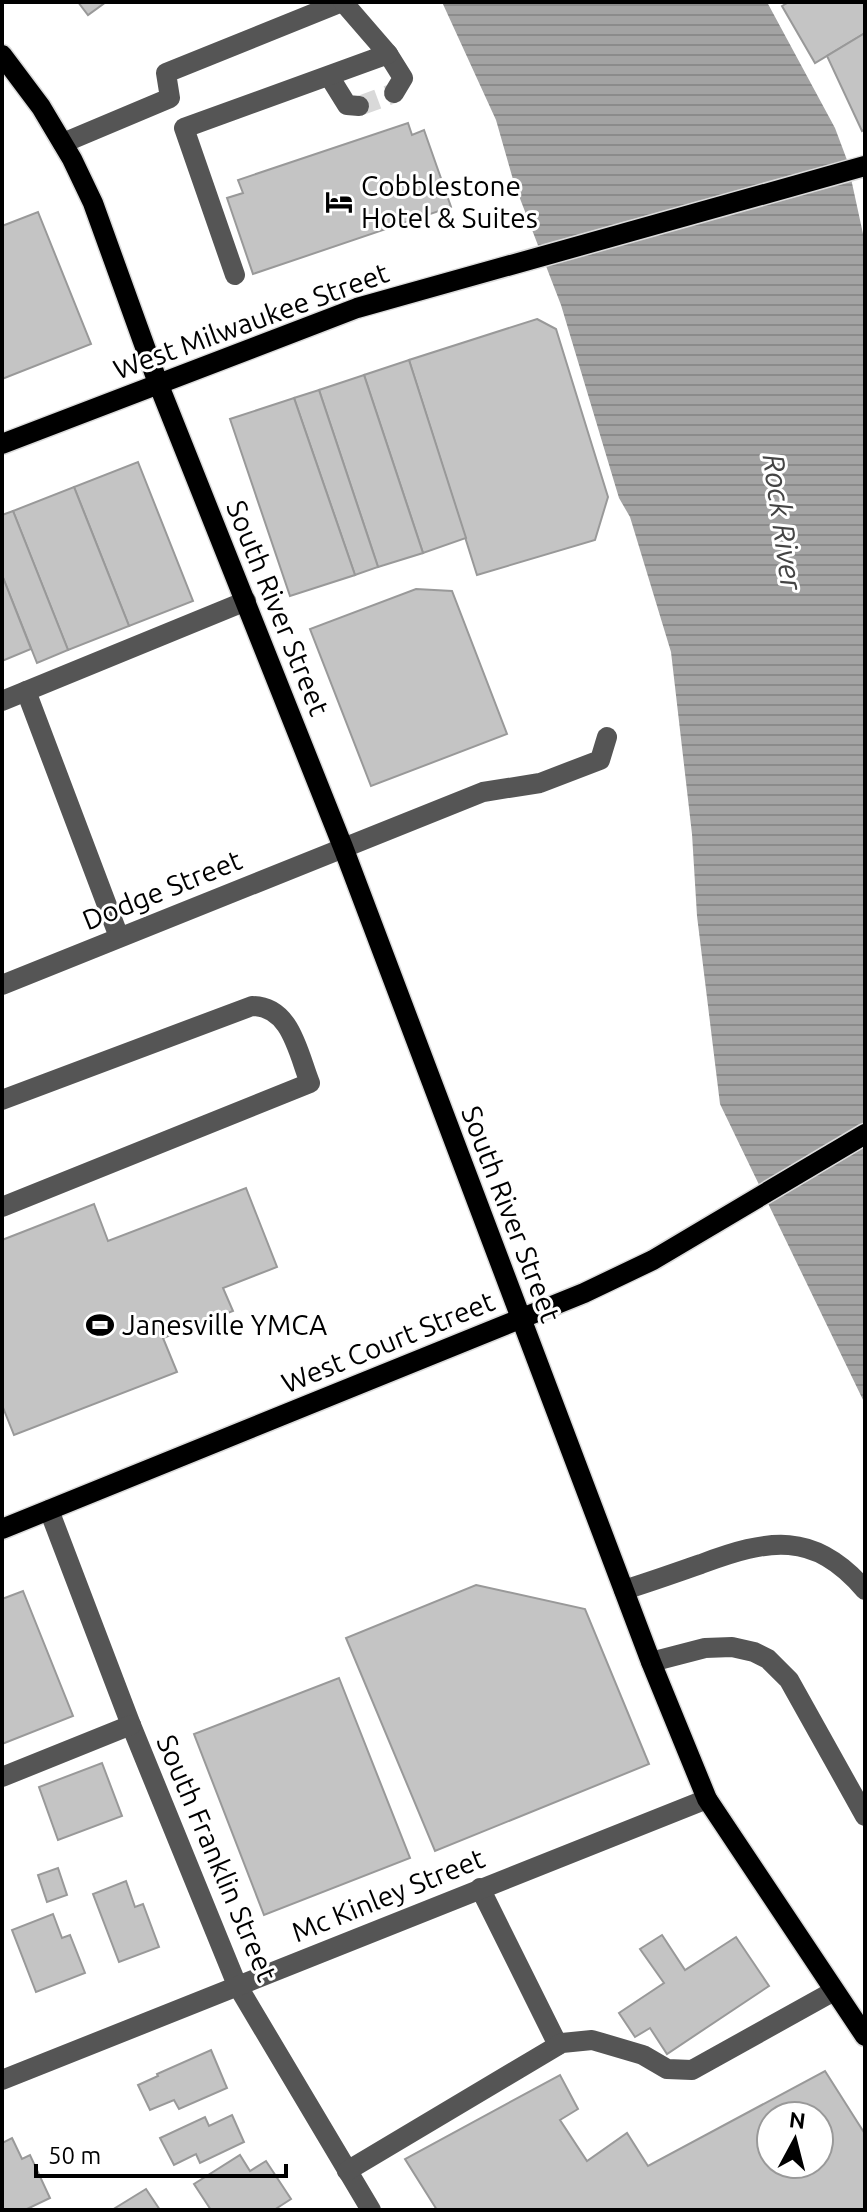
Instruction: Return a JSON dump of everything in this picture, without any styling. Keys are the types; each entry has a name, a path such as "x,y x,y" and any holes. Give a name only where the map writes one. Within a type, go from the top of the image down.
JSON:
{"main road":[{"name":"South River Street","path":"2,55 41,107 93,203 158,383 343,847 651,1662 707,1799 865,2036"},
{"name":"West Milwaukee Street","path":"2,444 357,308 857,169"},
{"name":"West Court Street","path":"2,1529 584,1293 653,1260 865,1134"}],"street":[{"path":"235,275 184,128 170,98 166,73 342,2 388,54 403,78 394,93"},
{"path":"184,128 388,54"},
{"path":"329,76 347,105 359,106"},
{"path":"63,143 170,98"},
{"path":"2,701 246,601"},
{"path":"26,691 119,937"},
{"name":"Dodge Street","path":"2,985 483,792 540,783 600,760 607,737"},
{"path":"2,1100 252,1006 266,1006 280,1015 288,1027 310,1083 2,1207"},
{"name":"South Franklin Street","path":"49,1510 131,1725 237,1985 371,2210"},
{"path":"624,1590 743,1548 774,1544 798,1546 825,1555 852,1575 865,1590"},
{"path":"651,1662 718,1647 754,1652 768,1659 789,1680 865,1816"},
{"path":"2,1777 131,1725"},
{"name":"Mc Kinley Street","path":"2,2080 707,1799"},
{"path":"480,1888 558,2045"},
{"path":"347,2171 558,2045 592,2040 643,2055 667,2069 692,2070 834,1991"}],"water":[{"name":"Rock River","path":"442,2 767,2 835,128 847,160 865,243 865,1404 720,1104 697,916 692,834 671,652 630,517 619,498 561,305 514,183 496,120"}],"building":[{"path":"78,2 106,2 88,15"},
{"path":"789,2 865,2 865,33 815,63 782,6"},
{"path":"865,33 865,129 862,131 827,56"},
{"name":"Cobblestone Hotel & Suites","path":"408,123 412,135 424,130 451,207 253,274 227,198 243,193 238,180"},
{"path":"38,212 91,344 2,379 2,226"},
{"path":"537,319 556,329 608,497 595,540 477,575 409,360"},
{"path":"409,360 466,538 423,553 364,375"},
{"path":"364,375 423,553 378,567 319,390"},
{"path":"319,390 378,567 355,575 294,398"},
{"path":"294,398 355,575 290,596 230,419"},
{"path":"138,462 193,601 129,626 74,487"},
{"path":"74,487 129,626 68,650 13,511"},
{"path":"13,511 68,650 37,663 2,575 2,515"},
{"path":"2,575 31,649 2,661"},
{"path":"416,589 452,591 507,734 371,786 310,629"},
{"name":"Janesville YMCA","path":"246,1188 277,1267 223,1288 233,1311 163,1338 177,1372 14,1435 2,1405 2,1240 94,1204 108,1241"},
{"path":"476,1585 585,1609 649,1764 435,1851 346,1638"},
{"path":"23,1591 73,1716 2,1744 2,1599"},
{"path":"339,1678 410,1858 264,1915 194,1734"},
{"path":"102,1763 122,1816 58,1840 39,1787"},
{"path":"58,1868 67,1895 47,1902 38,1875"},
{"path":"126,1881 135,1907 143,1904 159,1947 119,1962 93,1894"},
{"path":"53,1914 62,1938 70,1935 85,1973 36,1992 12,1930"},
{"path":"662,1935 685,1970 736,1937 769,1986 667,2054 650,2028 635,2037 619,2013 664,1983 640,1949"},
{"path":"211,2050 227,2088 179,2109 174,2100 150,2110 138,2085"},
{"path":"825,2071 865,2134 865,2210 437,2210 405,2159 560,2075 578,2109 560,2120 587,2161 627,2133 648,2166 755,2109 755,2180 835,2180 835,2100 771,2100"},
{"path":"232,2115 244,2142 200,2163 196,2154 174,2165 160,2138 205,2117 209,2126"},
{"path":"12,2138 22,2159 30,2155 50,2198 25,2210 2,2210 2,2143"},
{"path":"240,2155 250,2171 266,2161 291,2199 274,2210 211,2210 194,2184"},
{"path":"146,2189 160,2210 112,2210"}],"tunnel":[{"path":"359,106 394,93"}],"place":[{"name":"Cobblestone Hotel & Suites","path":"339,202"},
{"name":"Janesville YMCA","path":"100,1325"}]}
